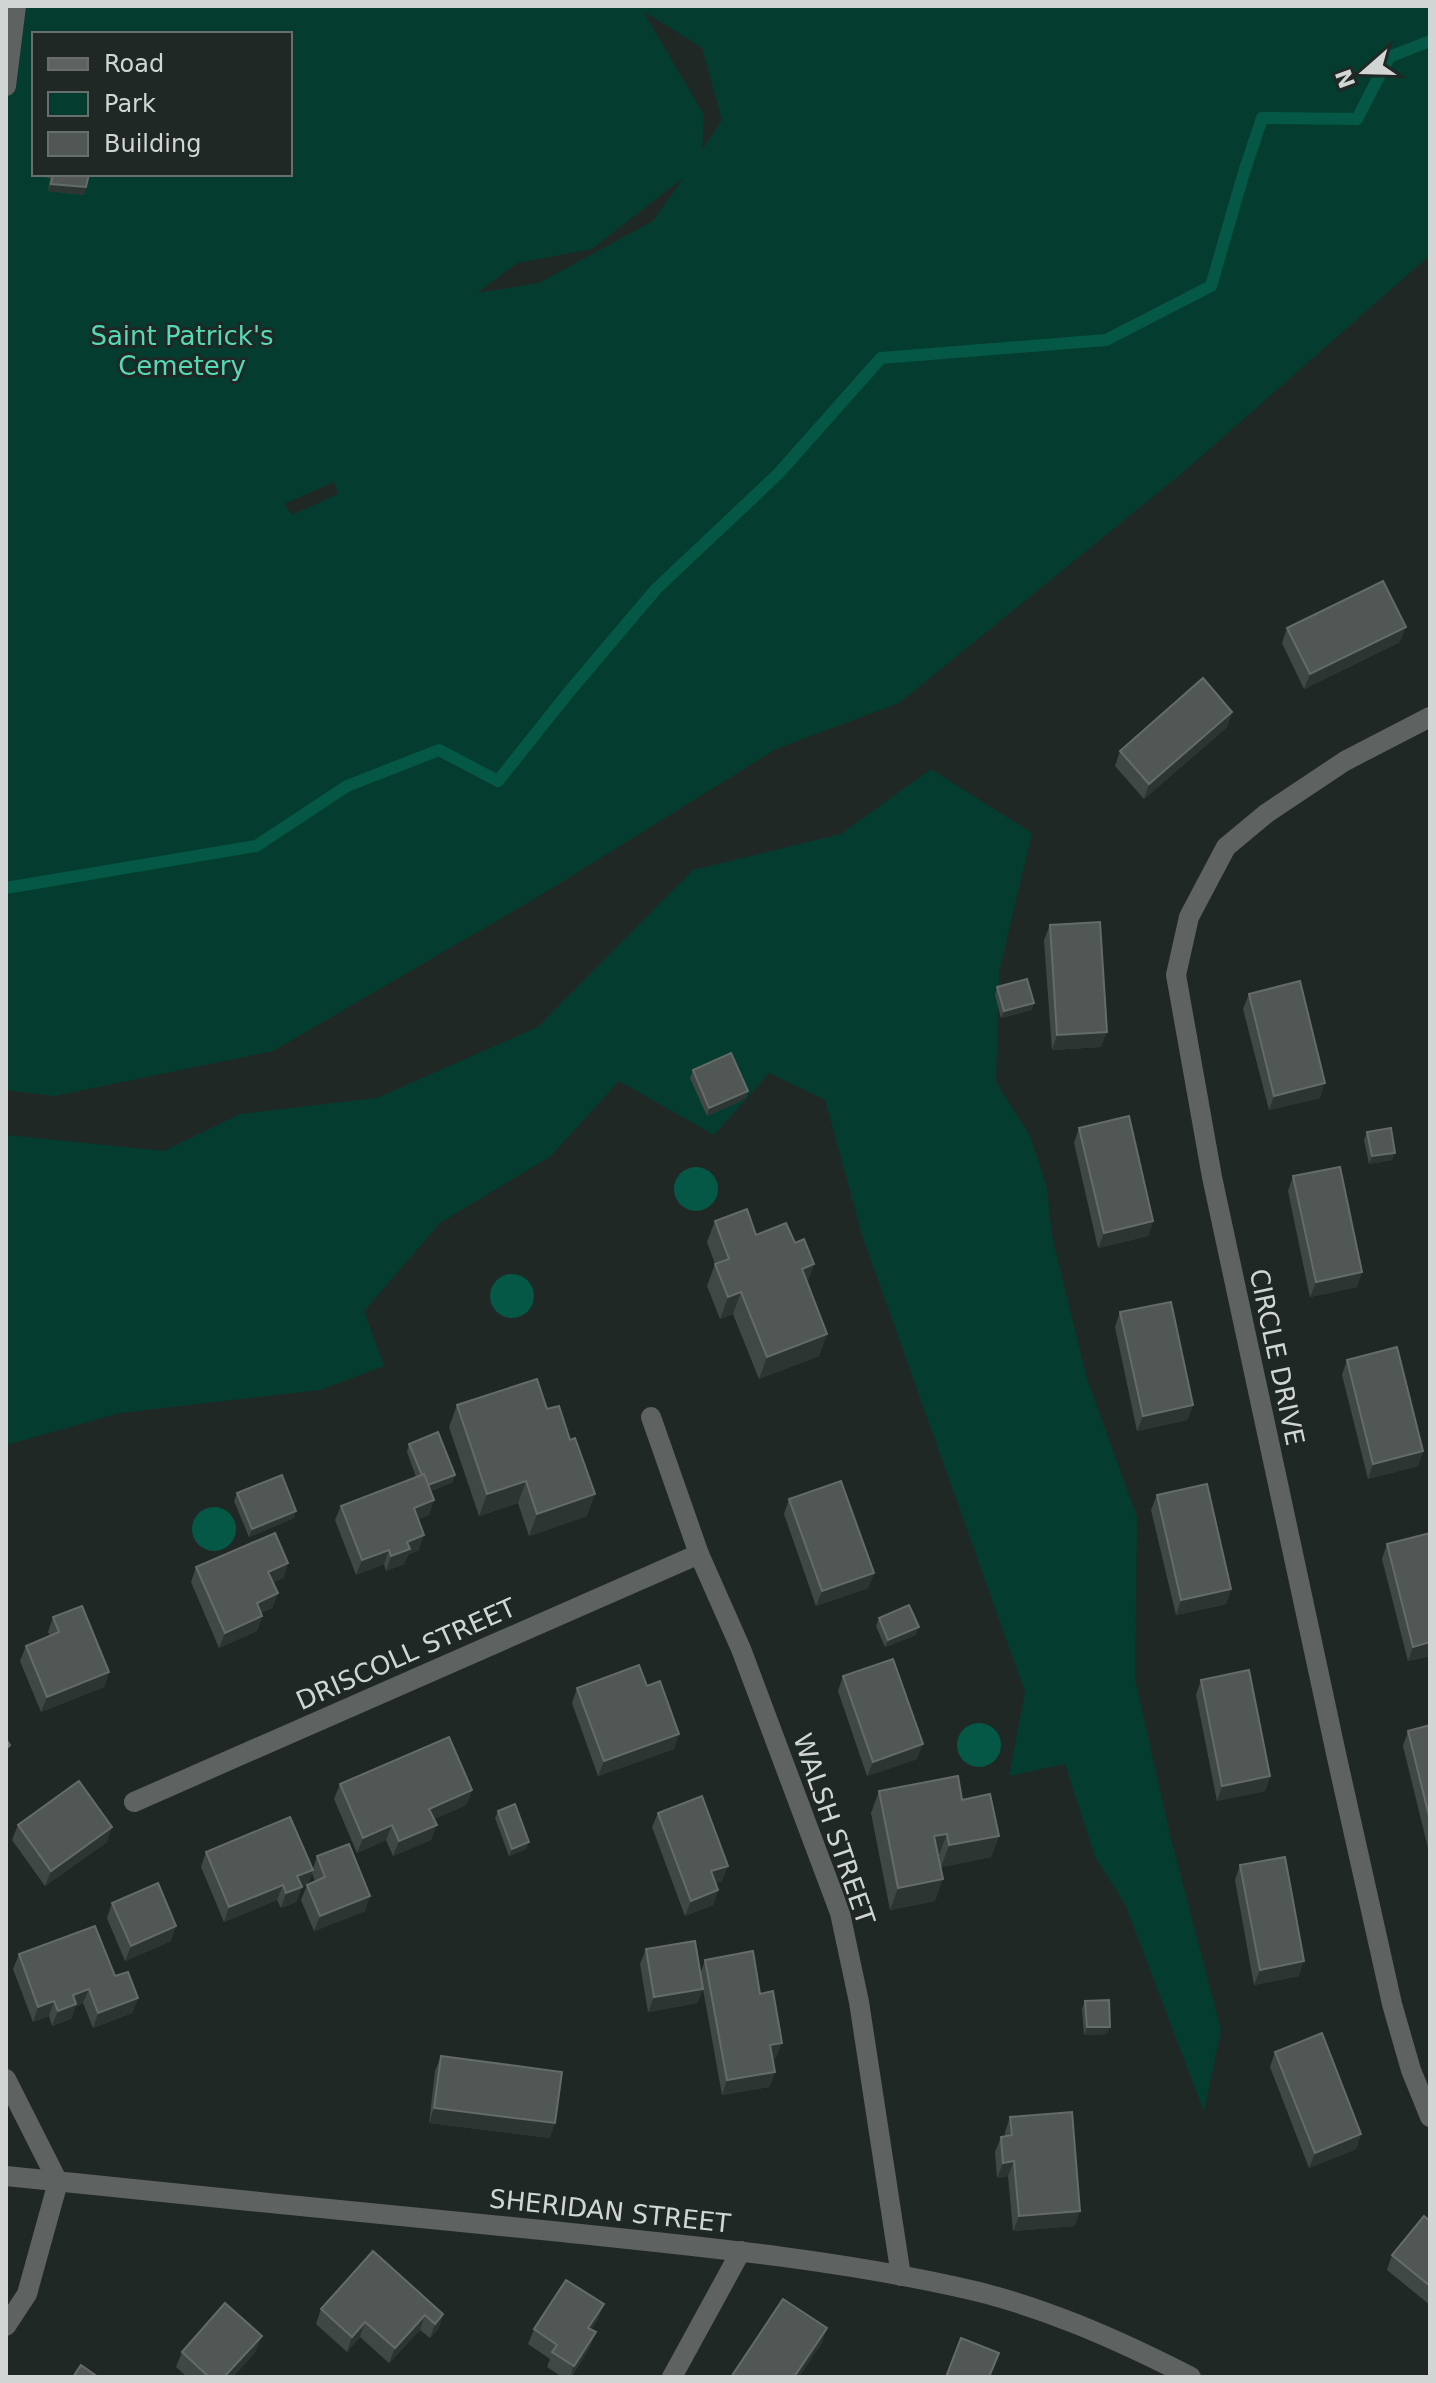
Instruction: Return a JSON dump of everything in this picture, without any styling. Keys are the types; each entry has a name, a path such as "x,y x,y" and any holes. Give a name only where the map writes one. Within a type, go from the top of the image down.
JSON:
{"street":[{"path":"6,86 16,6"},
{"name":"CIRCLE DRIVE","path":"1430,717 1345,761 1267,813 1226,847 1189,917 1176,975 1212,1177 1340,1773 1392,2004 1411,2070 1430,2117"},
{"name":"WALSH STREET","path":"651,1417 699,1554 741,1649 840,1913 862,2016 901,2276"},
{"name":"DRISCOLL STREET","path":"134,1802 699,1554"},
{"path":"6,2079 58,2182 27,2294 6,2326"},
{"name":"SHERIDAN STREET","path":"6,2176 741,2251 901,2276 955,2286 1023,2306 1132,2347 1191,2377"},
{"path":"672,2377 741,2251"}],"green space":[{"name":"Saint Patrick's Cemetery","path":"6,6 1430,6 1430,255 1181,474 899,703 776,749 541,895 273,1051 54,1096 6,1090","holes":["643,11 702,48 722,120 702,150 704,115","684,177 653,221 539,283 477,293 517,263 592,249","334,482 338,494 292,515 284,504"]},
{"path":"931,769 1032,833 999,972 996,1082 1031,1138 1047,1189 1052,1236 1087,1379 1137,1517 1135,1680 1171,1839 1221,2030 1204,2112 1125,1904 1095,1857 1065,1764 1009,1776 1025,1692 863,1238 825,1100 769,1073 714,1135 619,1081 551,1156 440,1223 364,1311 384,1366 320,1390 120,1413 6,1445 6,1135 164,1151 240,1114 377,1098 538,1027 693,870 841,834"}],"shaded area":[{"path":"696,1167 712,1173 718,1189 712,1205 696,1211 680,1205 674,1189 680,1173"},
{"path":"512,1274 528,1280 534,1296 528,1312 512,1318 496,1312 490,1296 496,1280"},
{"path":"214,1507 230,1513 236,1529 230,1545 214,1551 198,1545 192,1529 198,1513"},
{"path":"979,1723 995,1729 1001,1745 995,1761 979,1767 963,1761 957,1745 963,1729"}],"building":[{"path":"53,176 89,176 86,187 51,184"},
{"path":"1383,581 1406,627 1310,674 1287,628"},
{"path":"1203,678 1232,712 1149,784 1120,751"},
{"path":"1100,922 1107,1032 1057,1035 1050,925"},
{"path":"1027,979 1034,1003 1004,1011 997,987"},
{"path":"1300,981 1325,1083 1274,1096 1249,994"},
{"path":"731,1053 748,1091 709,1108 693,1070"},
{"path":"1129,1116 1153,1221 1104,1233 1079,1128"},
{"path":"1391,1128 1395,1153 1372,1156 1367,1132"},
{"path":"1340,1167 1362,1272 1316,1282 1293,1176"},
{"path":"747,1209 756,1235 786,1223 795,1243 804,1239 814,1264 802,1269 827,1334 767,1357 741,1292 728,1297 715,1264 729,1259 715,1221"},
{"path":"1171,1302 1193,1405 1143,1416 1120,1312"},
{"path":"1397,1347 1423,1451 1373,1464 1347,1360"},
{"path":"537,1379 547,1409 559,1406 570,1440 575,1438 595,1494 537,1514 526,1481 487,1494 457,1405"},
{"path":"438,1432 455,1475 428,1485 409,1444"},
{"path":"424,1474 434,1500 414,1508 424,1535 407,1542 410,1549 391,1556 389,1550 362,1560 341,1506"},
{"path":"282,1475 296,1511 252,1529 237,1493"},
{"path":"841,1481 874,1573 822,1591 789,1499"},
{"path":"1207,1484 1231,1589 1181,1600 1157,1495"},
{"path":"275,1533 288,1563 268,1572 278,1593 257,1603 262,1616 225,1633 196,1567"},
{"path":"1430,1533 1430,1642 1413,1647 1387,1544"},
{"path":"909,1605 919,1627 888,1640 879,1618"},
{"path":"82,1606 109,1672 47,1697 26,1646 59,1632 53,1617"},
{"path":"893,1659 923,1744 873,1762 843,1676"},
{"path":"639,1665 647,1686 660,1681 679,1734 604,1761 577,1688"},
{"path":"1249,1670 1270,1776 1222,1786 1201,1680"},
{"path":"1430,1725 1430,1820 1408,1731"},
{"path":"449,1737 472,1790 429,1809 437,1825 399,1841 392,1825 363,1838 340,1784"},
{"path":"958,1776 962,1800 990,1794 999,1836 949,1845 947,1834 934,1836 943,1879 898,1888 879,1791"},
{"path":"79,1781 112,1827 51,1871 18,1825"},
{"path":"702,1796 728,1866 711,1871 718,1890 691,1901 658,1813"},
{"path":"515,1804 529,1842 512,1849 498,1811"},
{"path":"290,1817 313,1870 297,1876 302,1887 286,1893 283,1885 229,1907 206,1852"},
{"path":"349,1844 370,1896 320,1916 307,1885 325,1877 317,1856"},
{"path":"1285,1857 1304,1961 1260,1970 1240,1865"},
{"path":"158,1883 176,1926 131,1946 112,1903"},
{"path":"95,1926 115,1976 128,1972 138,1998 98,2013 89,1989 73,1995 76,2004 58,2011 54,2001 38,2007 19,1954"},
{"path":"695,1941 703,1989 654,1997 646,1949"},
{"path":"753,1951 760,1994 773,1991 782,2043 770,2045 775,2072 727,2080 705,1960"},
{"path":"1109,2000 1110,2027 1087,2027 1085,2001"},
{"path":"1322,2033 1361,2134 1315,2153 1275,2052"},
{"path":"441,2056 562,2072 555,2123 434,2108"},
{"path":"1072,2112 1080,2211 1019,2216 1014,2161 1003,2163 1001,2137 1012,2135 1010,2117"},
{"path":"1424,2216 1430,2221 1430,2286 1392,2255"},
{"path":"373,2251 443,2314 435,2324 425,2315 395,2348 365,2322 352,2337 321,2309"},
{"path":"566,2280 604,2304 588,2328 596,2332 574,2366 552,2352 557,2345 534,2329"},
{"path":"783,2299 827,2328 794,2377 731,2377"},
{"path":"225,2303 262,2336 224,2377 209,2377 182,2352"},
{"path":"961,2338 999,2353 989,2377 946,2377"},
{"path":"81,2365 98,2377 73,2377"}],"waterway":[{"path":"6,888 256,846 347,786 439,750 498,781 656,589 778,474 881,358 1106,340 1211,286 1262,118 1357,119 1389,57 1430,41"}]}
